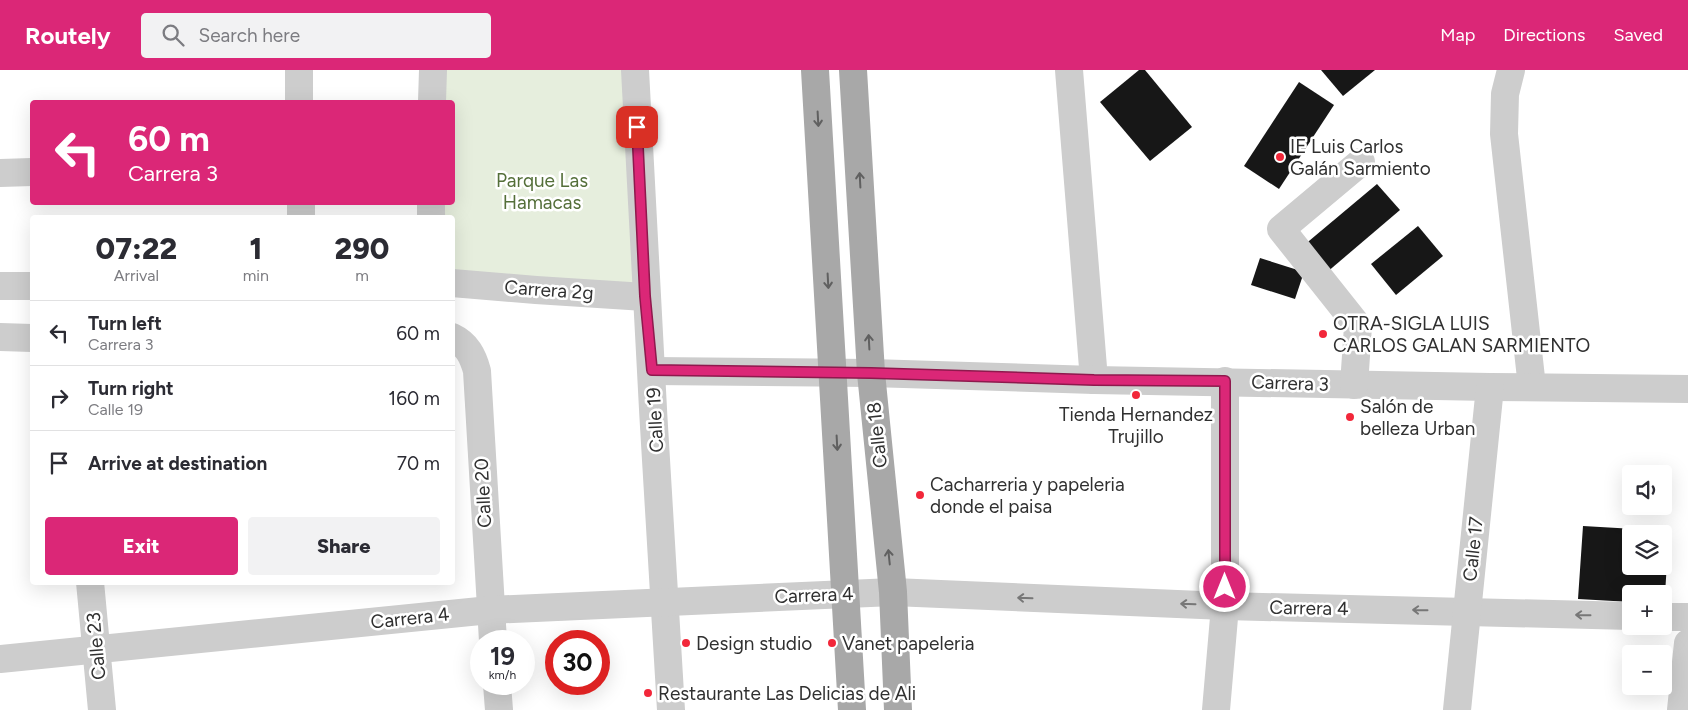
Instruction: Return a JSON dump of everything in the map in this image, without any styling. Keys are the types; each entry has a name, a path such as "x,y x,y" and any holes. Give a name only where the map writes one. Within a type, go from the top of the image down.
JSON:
{"main road":[{"name":"Calle 18","path":"815,70 852,710"},
{"name":"Calle 18","path":"853,70 871,373 893,592 898,710"}],"street":[{"path":"299,70 299,100"},
{"path":"432,100 433,70"},
{"name":"Calle 19","path":"635,70 645,296 652,370 671,710"},
{"path":"1069,70 1094,380"},
{"path":"1511,70 1505,94 1504,134 1532,387"},
{"path":"1354,385 1358,326 1281,228 1361,162"},
{"path":"0,173 30,172"},
{"name":"Carrera 2g","path":"455,283 645,296"},
{"path":"0,286 30,286"},
{"path":"0,337 30,338"},
{"name":"Calle 20","path":"460,342 474,359 477,371 492,630"},
{"name":"Carrera 3","path":"652,370 871,373 1354,385 1688,389"},
{"path":"1216,710 1225,606 1225,381"},
{"name":"Calle 17","path":"1457,710 1490,387"},
{"name":"Calle 23","path":"90,585 102,710"},
{"name":"Carrera 4","path":"0,658 490,610 893,592 1225,606 1622,616"},
{"path":"1672,617 1688,617"},
{"path":"1682,710 1688,643"},
{"path":"498,695 499,710"}],"green space":[{"name":"Parque Las Hamacas","path":"444,70 624,70 636,287 455,275 455,215 439,215 440,205 455,205 455,100 443,100"}],"building":[{"path":"1139,70 1145,70 1192,127 1150,161 1100,102"},
{"path":"1321,70 1375,70 1343,96"},
{"path":"1299,82 1334,105 1279,189 1244,166"},
{"path":"1377,184 1400,210 1326,273 1303,246"},
{"path":"1418,226 1443,256 1396,295 1371,264"},
{"path":"1260,258 1304,272 1295,299 1251,285"},
{"path":"1583,526 1622,528 1622,575 1666,575 1666,585 1622,585 1622,601 1578,599"}],"place":[{"name":"IE Luis Carlos Galán Sarmiento","path":"1280,157"},
{"name":"OTRA-SIGLA LUIS CARLOS GALAN SARMIENTO","path":"1323,334"},
{"name":"Tienda Hernandez Trujillo","path":"1136,395"},
{"name":"Salón de belleza Urban","path":"1350,417"},
{"name":"Cacharreria y papeleria donde el paisa","path":"920,495"},
{"name":"Design studio","path":"686,643"},
{"name":"Vanet papeleria","path":"832,643"},
{"name":"Restaurante Las Delicias de Ali","path":"648,693"}],"route":[{"path":"637,127 645,296 652,370 871,373 1094,380 1225,381 1225,587"}]}
